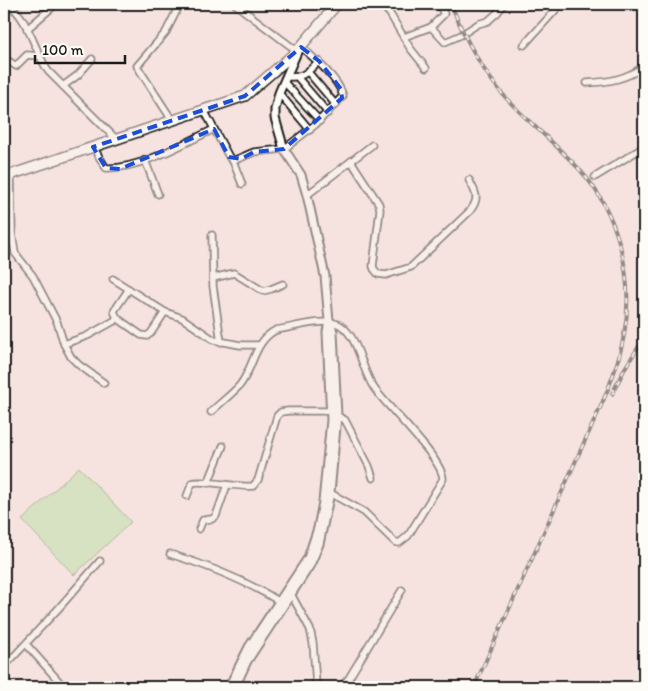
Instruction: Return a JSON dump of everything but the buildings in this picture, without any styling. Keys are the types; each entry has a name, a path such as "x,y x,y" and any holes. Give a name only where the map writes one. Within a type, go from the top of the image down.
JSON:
{"main road":[{"path":"7,175 245,96 299,49 337,4"}],"street":[{"path":"27,29 56,4"},
{"path":"172,120 137,66 166,32 180,4"},
{"path":"233,161 254,152 284,149 320,121 342,98 343,94 319,61 235,4"},
{"path":"381,4 390,14 414,54 426,68"},
{"path":"404,37 431,27 444,14 439,4"},
{"path":"431,27 444,42 488,20 504,4"},
{"path":"524,45 561,4"},
{"path":"4,8 11,6 15,9 48,71 116,139"},
{"path":"235,687 254,650 312,550 330,493 334,417 326,276 308,195 301,175 284,149 275,118 279,93 299,49"},
{"path":"4,58 16,66 28,54 39,56"},
{"path":"63,86 78,75 92,60"},
{"path":"285,80 298,78 308,72 319,61"},
{"path":"587,83 616,80 638,71 644,66"},
{"path":"308,72 336,105"},
{"path":"298,78 328,113"},
{"path":"285,80 320,121"},
{"path":"279,93 310,130"},
{"path":"204,110 233,161 242,184"},
{"path":"93,147 107,169 120,169 145,160 214,129"},
{"path":"308,195 372,145"},
{"path":"595,177 644,148"},
{"path":"145,160 158,194"},
{"path":"351,161 379,204 380,210 373,266 378,274 386,276 411,267 470,211 476,202 476,196 469,180"},
{"path":"7,175 13,247 18,257 33,276 57,322 64,344 71,357 104,383"},
{"path":"212,235 213,278 221,342"},
{"path":"213,278 234,273 263,291 271,290 283,284"},
{"path":"112,279 165,312 182,318 208,337 221,342 240,345 260,345"},
{"path":"129,289 114,311 117,318 141,334 147,336 151,333 165,312"},
{"path":"64,344 94,332 117,318"},
{"path":"211,412 240,384 265,337 276,330 329,321 342,326 354,341 361,363 373,387 421,442 443,474 443,479 408,536 400,543 395,542 356,506 330,493"},
{"path":"187,496 192,483 196,481 250,486 256,483 277,416 281,412 288,411 345,420 369,466 372,478"},
{"path":"229,687 242,659 282,602 291,594 317,552 326,502 334,417"},
{"path":"208,483 222,446"},
{"path":"199,529 203,520 216,516 227,484"},
{"path":"170,554 210,567 282,602"},
{"path":"4,667 100,561"},
{"path":"341,687 349,678 402,590"},
{"path":"291,594 310,629 316,684 318,687"},
{"path":"26,644 64,687"}],"highlighted area":[{"path":"301,47 319,61 341,89 342,98 284,149 254,152 241,159 229,157 214,129 120,169 106,168 93,147 245,96"}],"green space":[{"path":"79,467 131,522 74,575 22,520"}],"railway":[{"path":"451,4 474,53 497,88 579,169 593,186 613,225 625,269 627,313 617,364 601,406 531,561"},
{"path":"612,394 625,368 644,338"},
{"path":"474,687 533,556"}]}
